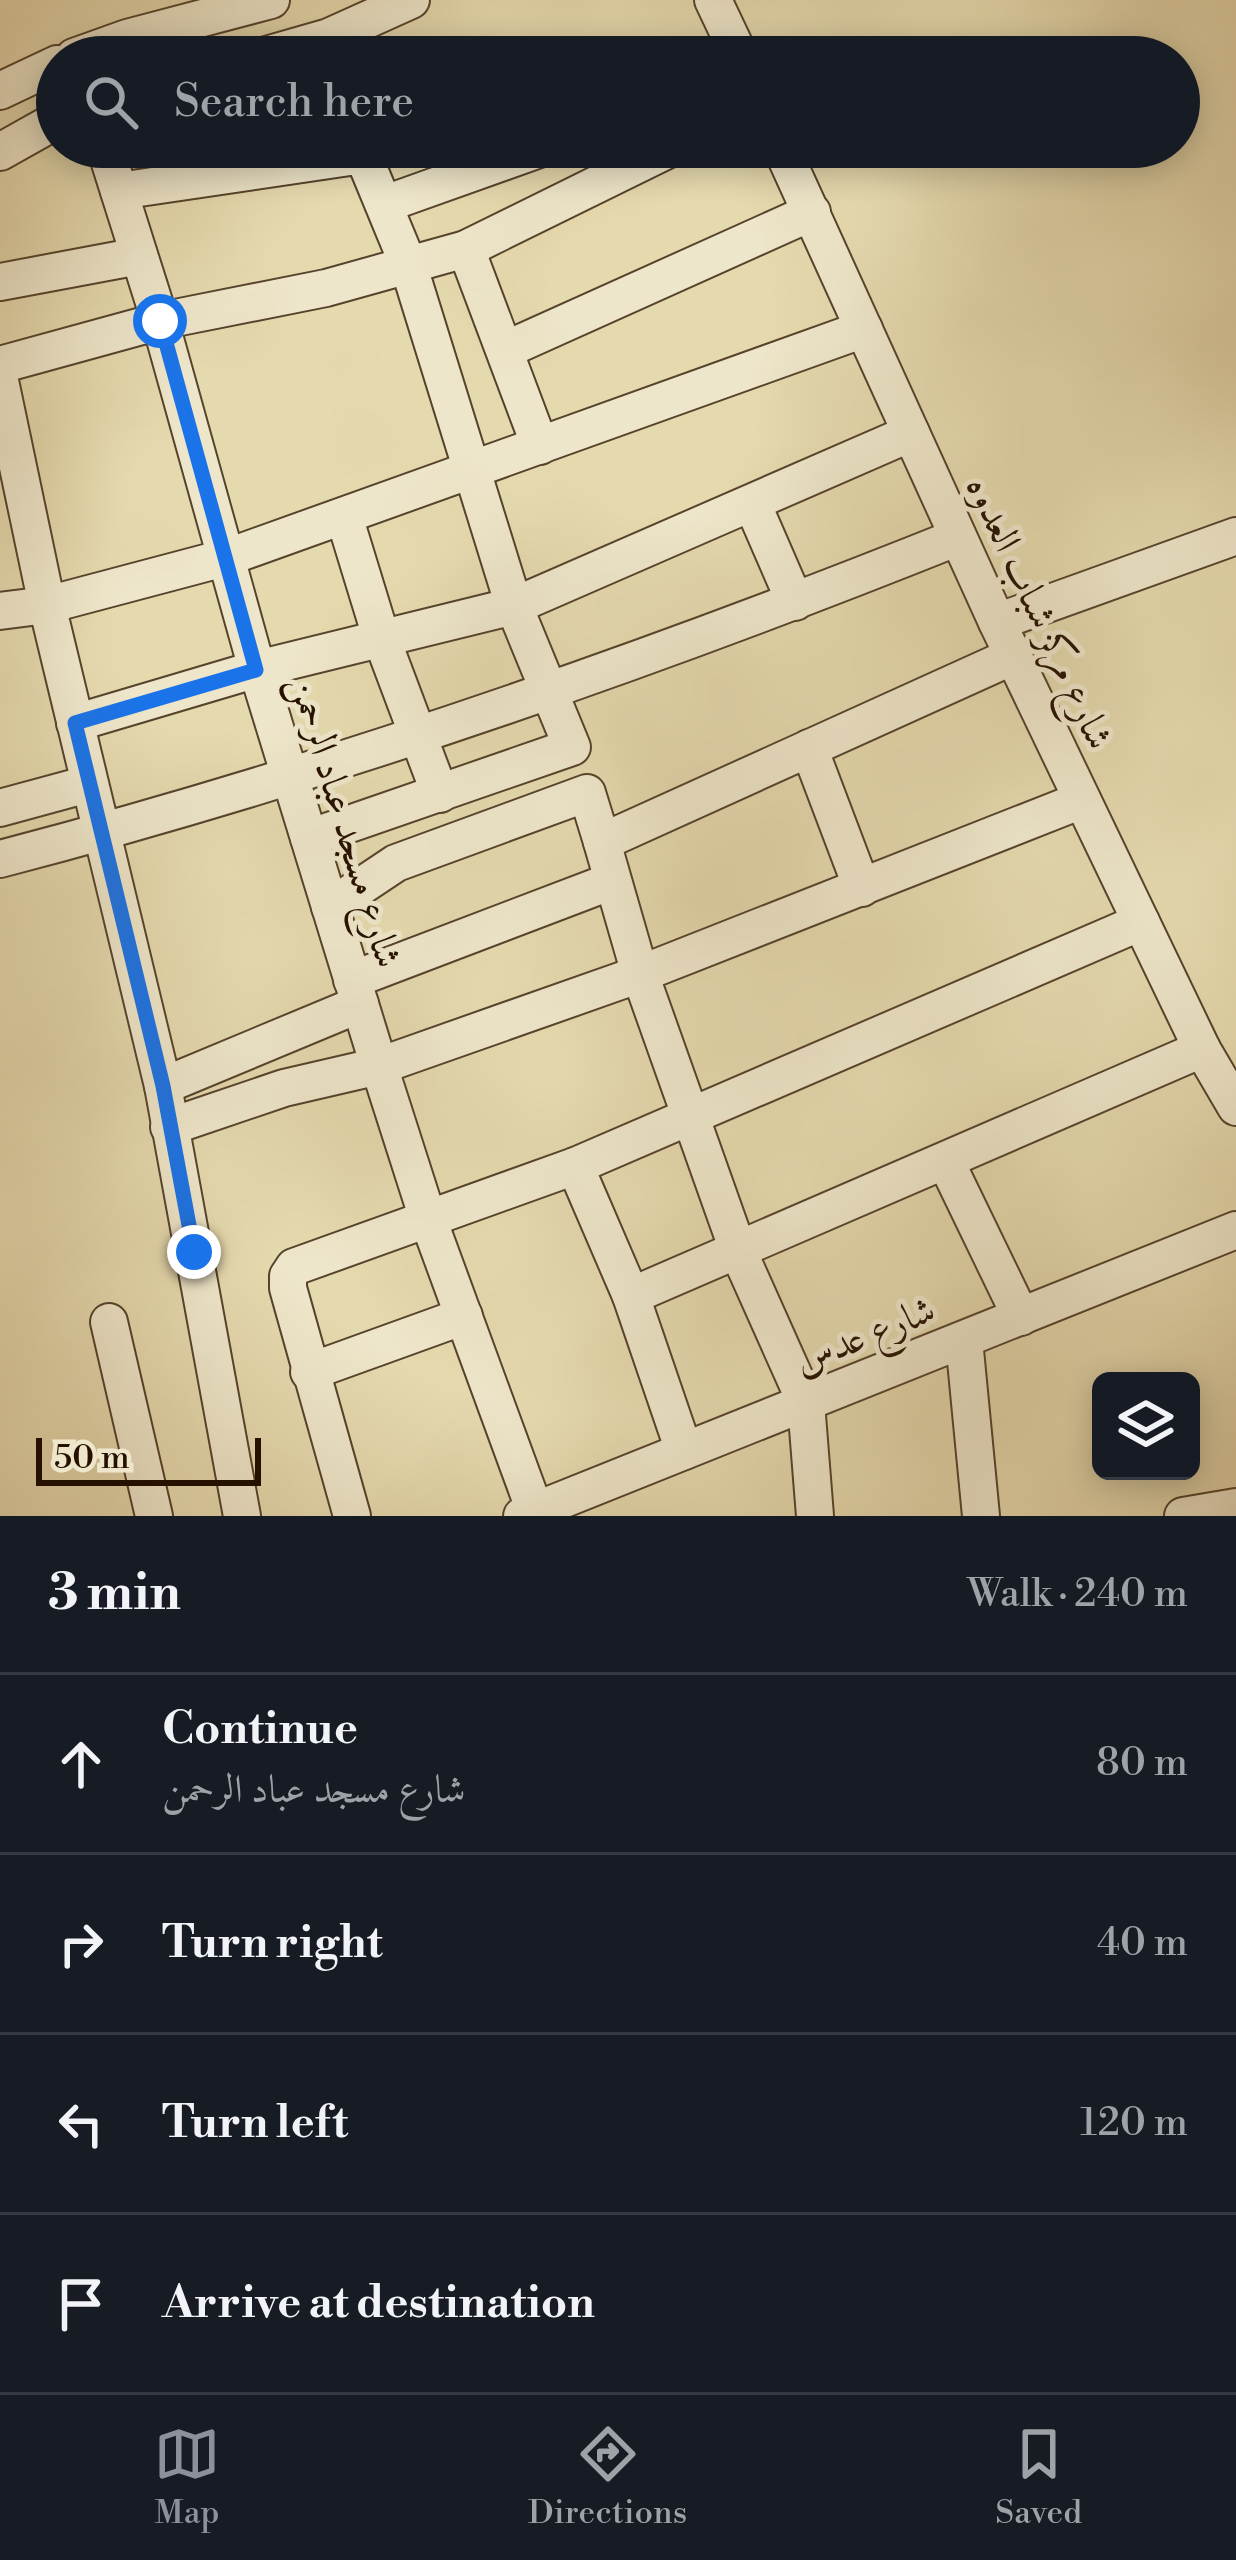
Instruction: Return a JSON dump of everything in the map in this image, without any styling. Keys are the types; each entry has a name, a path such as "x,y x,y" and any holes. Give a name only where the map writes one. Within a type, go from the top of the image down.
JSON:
{"street":[{"path":"135,36 271,0"},
{"path":"338,36 411,0"},
{"path":"713,0 727,36"},
{"path":"0,91 36,74"},
{"path":"0,152 36,132"},
{"name":"شارع مسجد عباد الرحمن","path":"112,168 160,321 256,670 428,1220 528,1514"},
{"path":"119,191 258,168"},
{"path":"369,168 408,263 514,606 572,748 640,974 739,1253 806,1403 815,1516"},
{"path":"385,203 485,168"},
{"path":"0,365 160,321 326,289 466,249 630,168"},
{"name":"شارع مركز شباب العدوه","path":"791,168 1013,656 1202,1049 1236,1107"},
{"path":"505,350 812,212"},
{"path":"466,249 540,446"},
{"path":"0,283 140,256"},
{"path":"0,611 47,604 227,557 864,329"},
{"path":"0,381 88,784 163,1086 242,1516"},
{"path":"75,723 256,670 514,606 911,433"},
{"path":"752,503 795,602"},
{"path":"344,516 381,637 440,794"},
{"path":"997,622 1236,536"},
{"path":"0,859 421,735 795,602 958,537"},
{"path":"602,842 1013,656"},
{"path":"308,838 572,748"},
{"path":"809,748 862,888"},
{"path":"0,808 88,784"},
{"path":"330,907 396,863 587,793"},
{"path":"169,1127 284,1088 379,1066 640,974 1082,800"},
{"path":"163,1086 356,992 612,881"},
{"path":"352,1516 309,1372 288,1288 290,1271 575,1166 1141,922"},
{"path":"631,1296 1202,1049"},
{"path":"946,1162 1021,1317"},
{"path":"575,1166 631,1296 684,1451"},
{"name":"شارع عدس","path":"528,1514 572,1506 684,1451 1236,1230"},
{"path":"309,1372 464,1316"},
{"path":"109,1322 154,1516"},
{"path":"964,1340 981,1516"},
{"path":"1183,1516 1236,1508"}],"route":[{"path":"160,321 256,670 75,723 163,1086 194,1252"}]}
